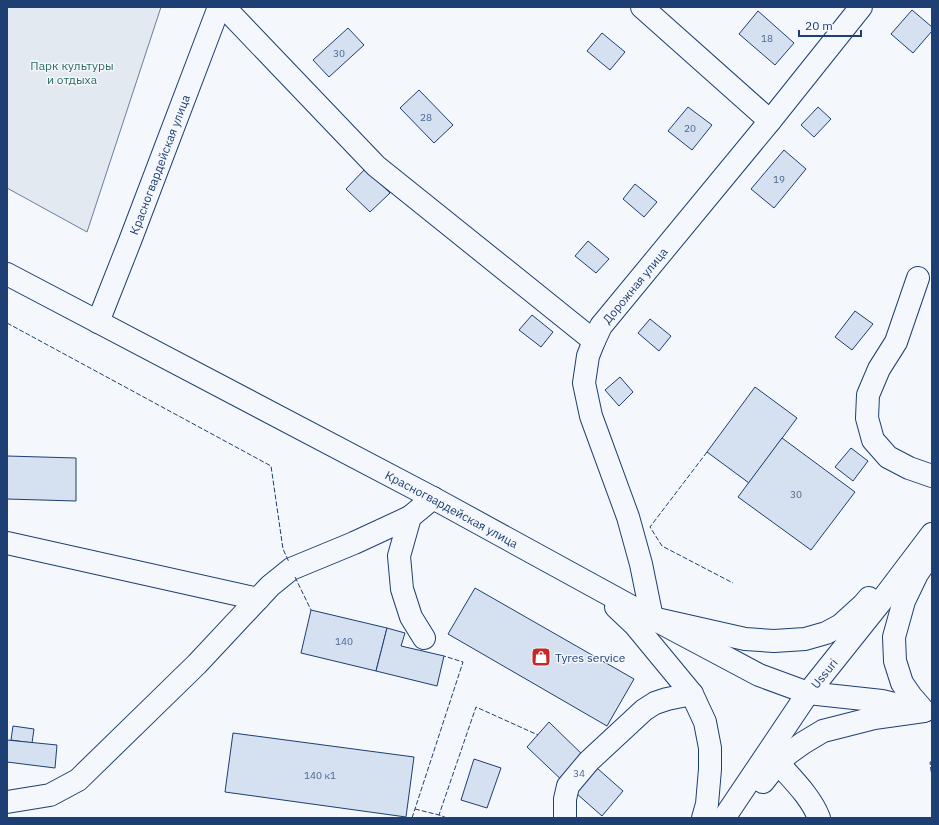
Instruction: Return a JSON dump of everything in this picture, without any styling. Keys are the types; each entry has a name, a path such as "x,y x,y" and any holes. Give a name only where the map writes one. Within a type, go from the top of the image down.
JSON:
{"main road":[{"name":"Красногвардейская улица","path":"98,322 220,7"},
{"path":"224,7 376,166 594,341"},
{"path":"642,7 770,121"},
{"name":"Дорожная улица","path":"652,618 641,564 628,517 591,416 584,383 588,356 601,326 770,121 861,7"},
{"name":"Красногвардейская улица","path":"7,274 433,498 759,675 808,693 882,701 928,712"},
{"path":"918,278 896,342 879,369 868,395 867,418 873,440 888,457 909,468 932,476"},
{"path":"7,802 50,795 78,780 197,664 270,586 291,569 354,543 410,516 433,498"},
{"path":"410,516 398,556 402,589 411,617 424,638"},
{"path":"652,618 746,639 774,641 805,639 826,633 841,625 863,605 902,560 932,530"},
{"name":"Ussuri","path":"724,818 808,693 879,604 932,534"},
{"path":"7,543 258,599"},
{"path":"928,712 911,696 902,683 895,661 894,637 904,602 917,574 932,552"},
{"path":"588,583 635,625 692,694 705,722 710,748 707,804 703,818"},
{"path":"565,818 565,799 568,786 589,761 644,710 655,703 667,699 692,694"},
{"path":"730,818 778,763 803,743 823,732 874,718 928,712"},
{"path":"778,763 815,808 819,818"}],"green space":[{"name":"Парк культуры и отдыха","path":"7,7 161,7 87,232 7,188"}],"building":[{"path":"912,10 932,27 932,31 913,53 891,34"},
{"path":"758,11 794,43 775,65 739,34"},
{"path":"348,28 364,45 329,77 313,60"},
{"path":"602,33 625,52 610,70 587,51"},
{"path":"419,90 453,125 434,143 400,108"},
{"path":"688,107 712,125 692,150 668,131"},
{"path":"818,107 831,119 814,137 801,125"},
{"path":"784,150 806,169 774,208 751,189"},
{"path":"365,169 390,193 370,212 346,189"},
{"path":"635,184 657,202 644,217 623,199"},
{"path":"588,241 609,259 596,273 575,256"},
{"path":"855,311 873,324 852,350 835,337"},
{"path":"532,315 553,332 541,347 519,330"},
{"path":"650,319 671,336 659,351 638,333"},
{"path":"620,377 633,392 619,406 605,390"},
{"path":"755,387 797,418 749,483 707,452"},
{"path":"782,438 855,492 811,550 738,497"},
{"path":"851,448 868,461 853,481 835,467"},
{"path":"7,456 76,458 76,501 7,499"},
{"name":"Tyres service","path":"475,588 634,679 607,726 448,634"},
{"path":"311,610 387,628 376,671 301,653"},
{"path":"387,628 405,633 401,646 444,656 437,686 376,671"},
{"path":"549,722 589,761 623,791 602,816 527,747"},
{"path":"13,726 34,729 32,743 11,740"},
{"path":"233,733 414,757 406,817 225,792"},
{"path":"7,740 57,745 55,768 7,762"},
{"path":"474,759 501,768 487,808 461,800"}],"fence":[{"path":"7,323 271,466 283,549 289,562"},
{"path":"707,452 650,527 662,546 733,583"},
{"path":"295,577 311,610"},
{"path":"412,818 463,662 444,656"},
{"path":"447,818 439,815 476,707 538,735"},
{"path":"932,762 930,762 932,778"},
{"path":"415,809 439,815"}],"place":[{"name":"Tyres service","path":"541,657"}]}
